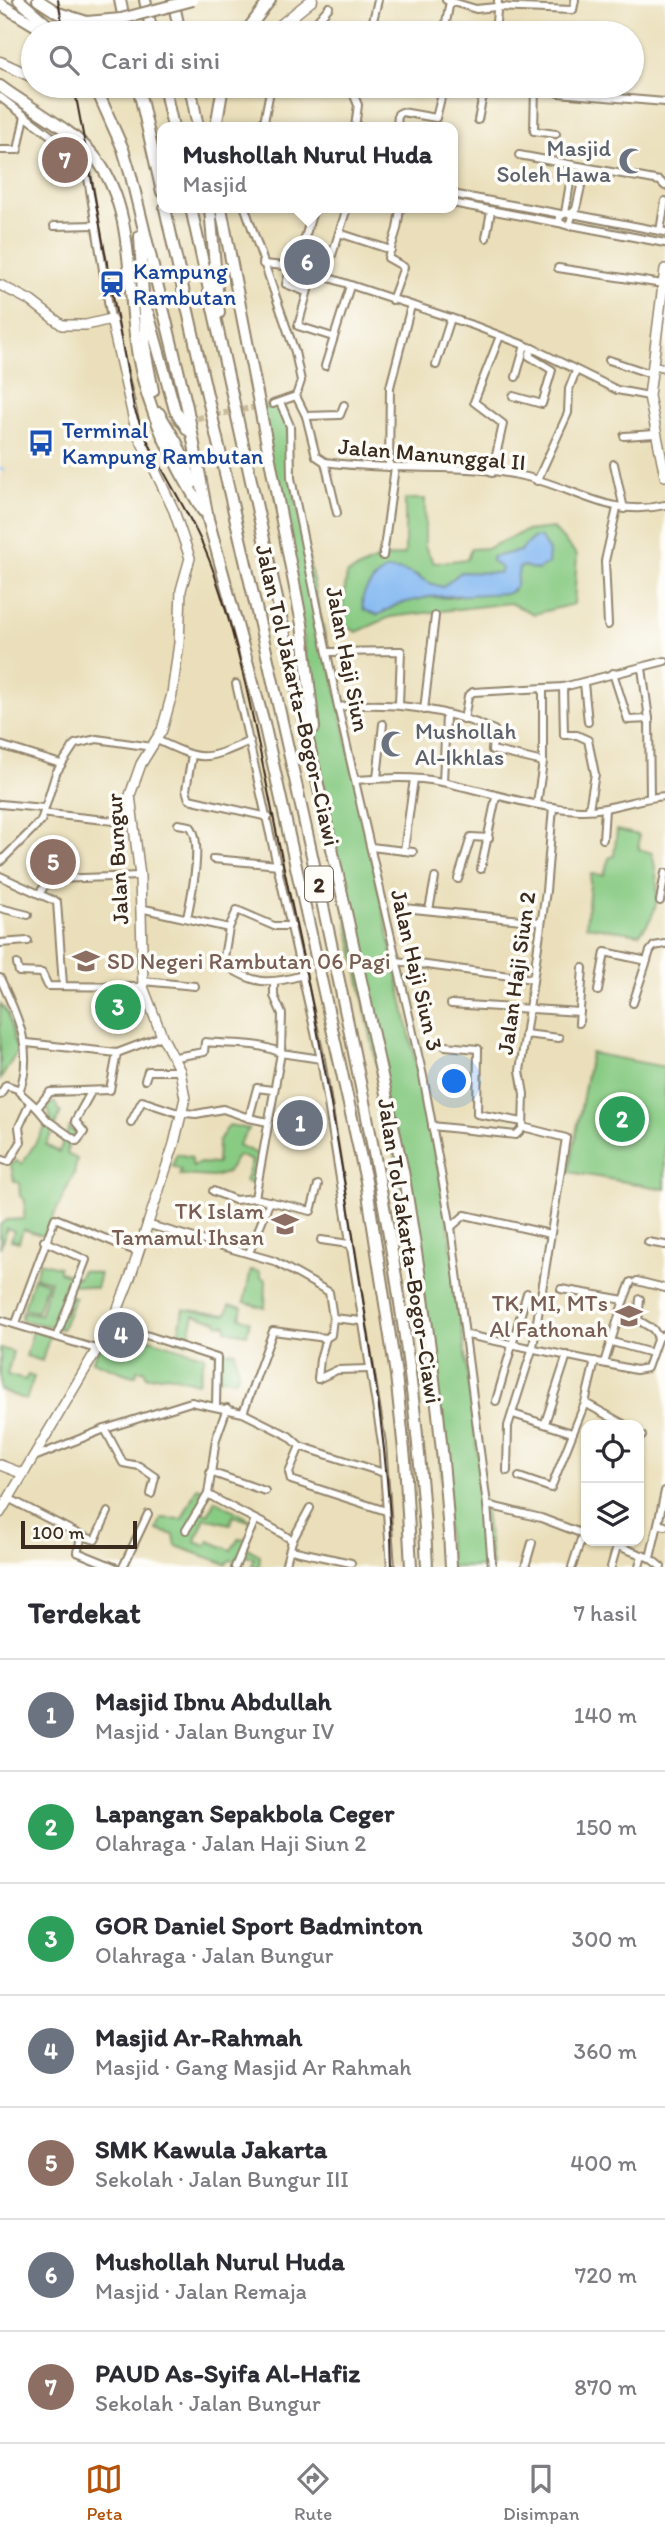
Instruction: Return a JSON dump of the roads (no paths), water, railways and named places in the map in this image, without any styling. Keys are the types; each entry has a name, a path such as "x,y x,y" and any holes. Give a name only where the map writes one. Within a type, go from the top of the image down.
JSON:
{"highway":[{"path":"19,0 43,21"},
{"path":"38,0 58,13 84,21"},
{"path":"120,0 124,21"},
{"path":"145,0 149,21"},
{"path":"173,0 177,21"},
{"path":"98,21 121,19 193,0"},
{"path":"254,21 271,0"},
{"path":"0,4 28,21"},
{"path":"0,86 92,154 106,173 121,214 144,384 172,460 208,519"},
{"path":"100,98 123,149 139,209 187,407 204,503 264,723 366,1181 396,1375 405,1460 411,1567"},
{"path":"141,98 157,170"},
{"path":"167,98 172,122"},
{"path":"193,98 197,122"},
{"path":"217,122 221,98"},
{"path":"139,209 146,355 160,414 177,443 189,477 204,503"},
{"name":"Jalan Tol Jakarta–Bogor–Ciawi","path":"166,213 302,806 381,1175 402,1301 416,1416 428,1567"},
{"name":"Jalan Tol Jakarta–Bogor–Ciawi","path":"192,213 403,1171 424,1293 440,1417 451,1567"},
{"path":"210,213 221,343"},
{"path":"222,213 302,624 319,781"},
{"path":"141,285 175,410 190,432"}],"main road":[{"path":"286,21 312,0"},
{"path":"0,62 21,72"}],"street":[{"path":"373,21 378,0"},
{"path":"445,21 448,0 476,9 497,3 573,10 575,0"},
{"path":"496,21 497,3"},
{"path":"317,21 329,7"},
{"name":"Jalan Bungur","path":"0,97 80,159 88,174 111,320 139,429 174,511 190,558 181,590 177,671 155,743 132,782 133,823 140,876 143,984 162,1036 175,1057 184,1081 183,1113 112,1324 34,1457 21,1473 0,1513"},
{"path":"264,122 269,98"},
{"path":"355,98 358,105 356,122"},
{"path":"397,122 398,114 402,112 436,118 441,98"},
{"path":"478,120 483,98"},
{"path":"535,98 534,131 556,134"},
{"path":"618,98 665,102"},
{"path":"0,150 18,150 24,116"},
{"path":"519,155 660,181 665,186"},
{"path":"571,225 567,214 573,165"},
{"path":"559,223 578,206 585,168"},
{"path":"458,195 663,232 665,201"},
{"path":"458,204 559,223 566,227 571,225 665,243"},
{"path":"486,238 491,211"},
{"path":"246,213 295,352 301,381 296,396"},
{"path":"306,292 286,284 312,213"},
{"path":"325,277 346,213"},
{"path":"392,300 404,266 388,259 399,213"},
{"path":"54,226 96,225"},
{"path":"339,233 391,250"},
{"path":"263,264 313,272 451,318 528,347 617,390 649,396"},
{"path":"558,268 663,284"},
{"path":"665,269 649,396 665,476"},
{"path":"313,272 298,326 334,337"},
{"path":"0,285 31,300 62,325 86,325 111,320"},
{"path":"325,366 350,286"},
{"path":"383,556 392,467 390,387 411,306"},
{"path":"436,365 451,318"},
{"path":"492,473 503,424 474,402 500,336"},
{"path":"516,377 528,347"},
{"path":"513,396 542,404 552,370 529,356 528,347"},
{"path":"609,360 652,370 665,368"},
{"path":"537,481 569,409 569,389 576,371"},
{"name":"Jalan Haji Siun","path":"296,396 277,403 290,426 291,478 338,707 356,780"},
{"name":"Jalan Manunggal II","path":"296,396 306,416 316,456 325,462 492,473 537,481 621,508 643,510 665,505"},
{"path":"306,416 340,415 344,405"},
{"path":"624,436 659,438"},
{"path":"325,462 337,513"},
{"path":"607,625 605,561 621,508 614,464"},
{"path":"424,710 435,616"},
{"path":"328,652 401,650 399,704"},
{"path":"464,720 468,696 473,692 563,687 665,661"},
{"path":"642,668 649,719 650,797"},
{"path":"614,673 628,720 649,719"},
{"path":"584,683 588,722"},
{"path":"236,684 321,1059 384,1473 391,1567"},
{"path":"563,687 564,735 578,734 588,740 595,774 589,809"},
{"path":"537,804 543,762 543,689"},
{"path":"338,707 399,704 464,720 494,730 492,750 543,762"},
{"path":"443,782 446,716"},
{"path":"377,778 383,724"},
{"path":"0,862 18,841 37,827 46,811 68,751 84,741 97,739 155,743 192,755 214,757 250,741"},
{"path":"0,745 61,764"},
{"path":"192,755 186,790 189,799 268,817"},
{"path":"356,780 377,778 443,782 496,797 553,807 589,809 606,809 650,797 665,796"},
{"path":"404,851 414,779"},
{"name":"Jalan Haji Siun 3","path":"356,780 432,1126 451,1227 467,1335 492,1567"},
{"path":"481,869 496,797"},
{"path":"0,804 133,823"},
{"name":"Jalan Haji Siun 2","path":"523,1125 524,1094 520,1071 541,922 553,807"},
{"path":"603,839 606,809"},
{"path":"178,824 190,827 195,835 194,887 187,918"},
{"path":"458,879 471,837 489,838"},
{"path":"370,847 413,852"},
{"path":"213,859 279,865"},
{"path":"660,901 665,873"},
{"path":"0,876 57,902 63,985"},
{"path":"39,894 47,881 54,879 140,876"},
{"path":"429,910 435,878"},
{"path":"0,908 28,915"},
{"path":"140,908 229,928"},
{"path":"404,908 541,922"},
{"path":"292,926 277,926 237,910 229,928 223,963 251,979 274,984 303,975"},
{"path":"0,943 28,941"},
{"path":"633,1003 654,946 665,944"},
{"path":"598,991 605,952 647,961"},
{"path":"396,961 533,979"},
{"path":"17,964 19,972 42,973 48,986 194,986"},
{"path":"579,1023 583,968"},
{"path":"0,978 27,1042 26,1068 20,1090"},
{"path":"255,1199 272,1090 281,1053 282,1014 274,996 274,984"},
{"path":"451,1004 580,1012"},
{"path":"525,1034 559,1038"},
{"path":"27,1042 117,1053 162,1036"},
{"path":"175,1057 204,1052 205,1042 232,1046 255,1044 281,1053 321,1059"},
{"path":"445,1046 478,1049 477,1114 566,1138 533,1347 508,1426 507,1471"},
{"path":"37,1108 50,1092 110,1090 117,1053"},
{"path":"145,1080 148,1071 180,1071"},
{"path":"0,1096 6,1085 20,1090 47,1120 77,1141 83,1131 74,1122 91,1091"},
{"path":"248,1118 257,1088 272,1090"},
{"path":"131,1122 142,1101 183,1113 223,1109 268,1122"},
{"path":"0,1159 9,1162 21,1142 19,1128 30,1103"},
{"path":"432,1126 516,1135 523,1125"},
{"path":"213,1191 235,1200 255,1199 312,1210 318,1185"},
{"path":"249,1253 270,1201"},
{"path":"451,1227 465,1215 550,1234"},
{"path":"16,1322 44,1241 55,1219 138,1252"},
{"path":"146,1224 274,1261 329,1292 334,1318 331,1335 327,1338 320,1359 318,1379 337,1370 369,1369"},
{"path":"321,1240 349,1244"},
{"path":"44,1241 86,1260 57,1335"},
{"path":"648,1242 665,1245"},
{"path":"604,1363 624,1300 634,1282 665,1288"},
{"path":"561,1289 624,1300"},
{"path":"496,1401 527,1293"},
{"path":"467,1335 644,1370 649,1365 661,1336 638,1320 640,1298"},
{"path":"334,1318 361,1321"},
{"path":"0,1320 16,1322 96,1349"},
{"path":"112,1324 218,1357 216,1406"},
{"path":"243,1413 273,1331 327,1338"},
{"path":"612,1342 652,1353"},
{"path":"545,1423 567,1355"},
{"path":"519,1477 551,1488 585,1403 595,1361"},
{"path":"34,1457 105,1429 183,1403 216,1406 243,1413 289,1436 300,1446 384,1473"},
{"path":"585,1403 616,1420"},
{"path":"186,1530 208,1494 209,1472 216,1439 227,1408"},
{"path":"513,1414 572,1433"},
{"path":"105,1429 123,1464 139,1466 155,1478 151,1494"},
{"path":"300,1446 289,1472 291,1480 386,1511"},
{"path":"0,1465 21,1473"},
{"path":"209,1472 265,1491"},
{"path":"650,1558 662,1525 665,1491"},
{"path":"208,1494 292,1541"},
{"path":"8,1498 95,1540 108,1512"},
{"path":"487,1505 541,1518 581,1533"},
{"path":"285,1567 292,1541 310,1508"},
{"path":"123,1567 148,1514"},
{"path":"235,1567 254,1522"},
{"path":"82,1536 77,1552 114,1567"},
{"path":"572,1567 581,1542"},
{"path":"525,1567 532,1543"},
{"path":"611,1567 617,1546 650,1558 661,1567"},
{"path":"290,1550 351,1563"},
{"path":"639,1567 642,1555"}],"water":[{"path":"540,537 549,551 548,564 537,570 524,566 519,568 516,586 509,593 428,597 398,604 378,615 364,610 364,593 385,570 410,573 443,587 461,572 499,573 502,569 492,561 492,557 520,551 533,538"}],"waterway":[{"path":"0,468 4,471"}],"tunnel":[{"path":"144,428 273,404"}],"tram line":[{"path":"58,0 62,21"},
{"path":"76,98 134,408 152,449 205,549 236,644 254,720 306,971 342,1169 380,1418 392,1567"}],"place":[{"name":"PAUD As-Syifa Al-Hafiz","path":"65,160"},
{"name":"Masjid Soleh Hawa","path":"632,161"},
{"name":"Mushollah Nurul Huda","path":"307,262"},
{"name":"Kampung Rambutan","path":"112,284"},
{"name":"Terminal Kampung Rambutan","path":"41,443"},
{"name":"Mushollah Al-Ikhlas","path":"394,744"},
{"name":"SMK Kawula Jakarta","path":"53,862"},
{"name":"SD Negeri Rambutan 06 Pagi","path":"86,961"},
{"name":"GOR Daniel Sport Badminton","path":"118,1007"},
{"name":"Lapangan Sepakbola Ceger","path":"622,1119"},
{"name":"Masjid Ibnu Abdullah","path":"300,1123"},
{"name":"TK Islam Tamamul Ihsan","path":"285,1224"},
{"name":"TK, MI, MTs Al Fathonah","path":"629,1316"},
{"name":"Masjid Ar-Rahmah","path":"121,1335"}]}
